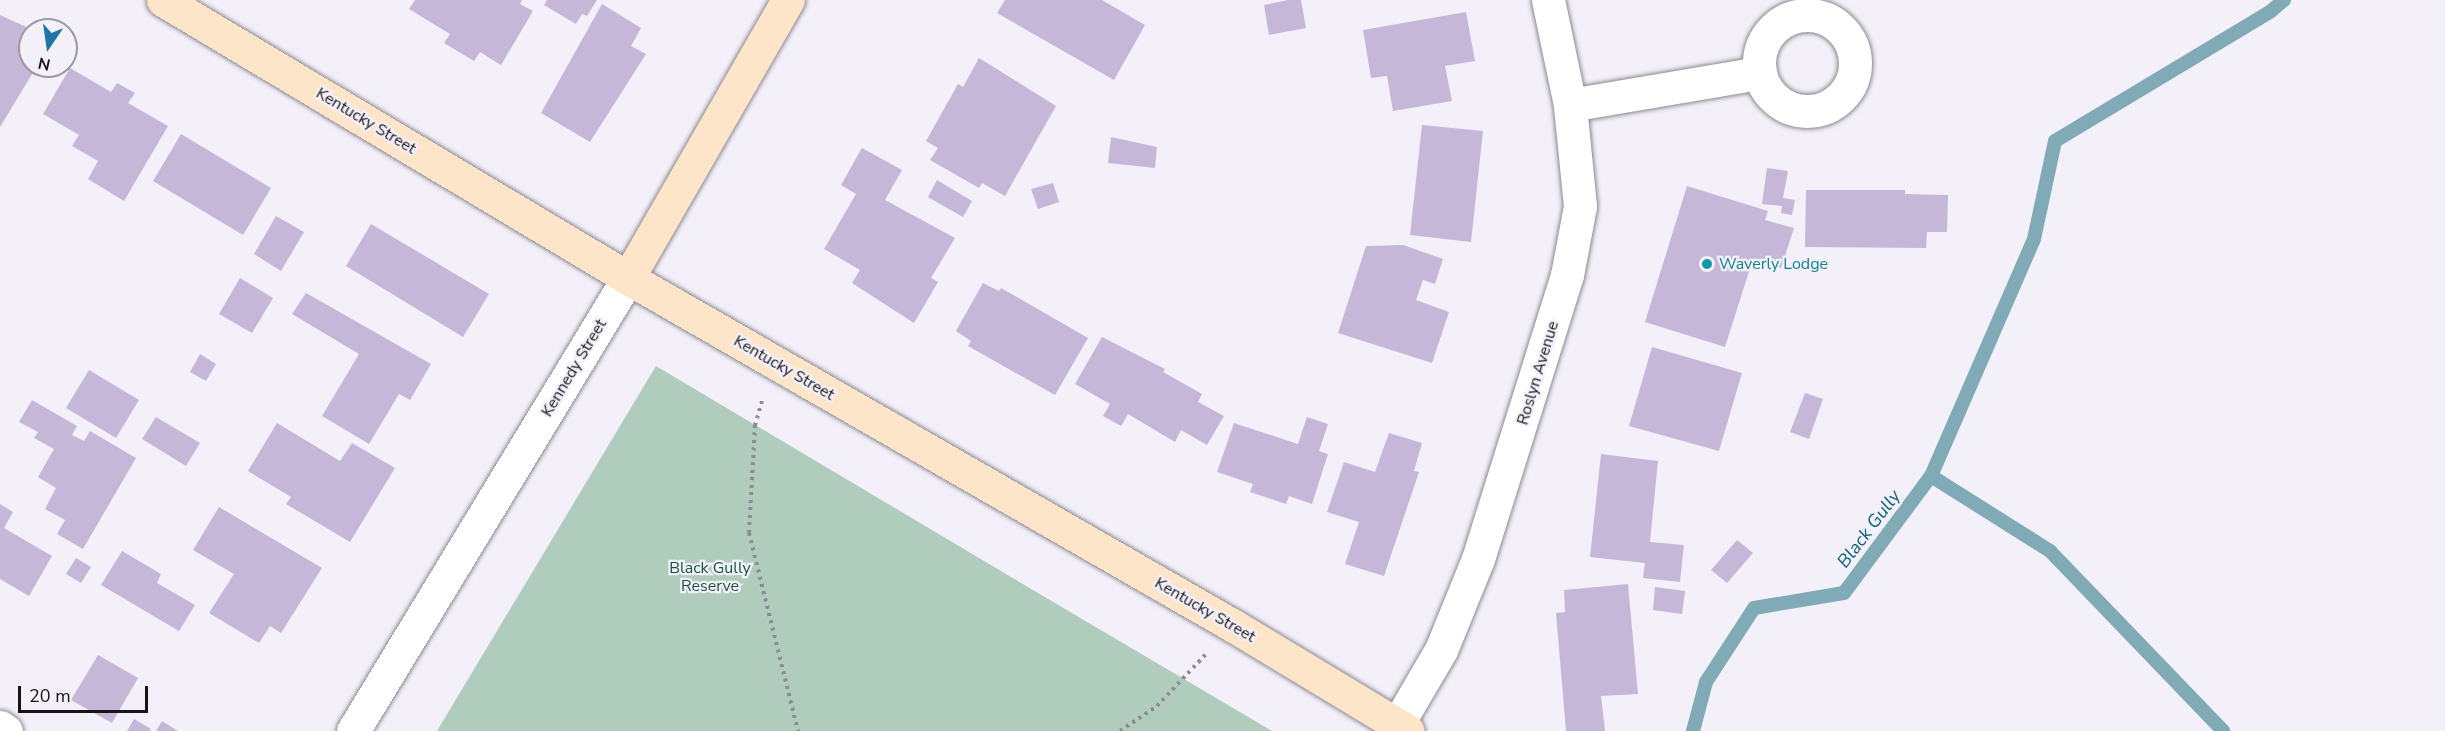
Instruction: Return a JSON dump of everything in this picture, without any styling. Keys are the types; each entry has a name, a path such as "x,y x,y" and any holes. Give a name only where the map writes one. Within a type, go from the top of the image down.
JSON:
{"street":[{"name":"Kentucky Street","path":"164,0 628,278 1222,619 1402,728"},
{"name":"Kennedy Street","path":"353,731 628,278 788,0"},
{"name":"Roslyn Avenue","path":"1402,728 1441,650 1478,559 1549,340 1580,206 1570,105 1548,0"},
{"path":"1570,105 1760,73"},
{"path":"0,728 6,731"}],"path":[{"path":"760,404 755,425 749,533 798,731"},
{"path":"1120,731 1157,706 1197,664"}],"green space":[{"name":"Black Gully Reserve","path":"656,366 1006,574 1272,731 437,731"}],"building":[{"path":"415,0 522,0 520,4 533,11 501,65 480,52 474,61 444,43 450,34 409,9"},
{"path":"547,0 597,0 587,16 582,14 576,24 544,5"},
{"path":"1005,0 1102,0 1145,25 1114,80 997,13"},
{"path":"1301,0 1306,28 1269,35 1264,5"},
{"path":"602,4 641,28 631,46 646,54 590,142 541,113"},
{"path":"1466,12 1475,61 1445,66 1452,101 1393,111 1387,76 1371,78 1363,30"},
{"path":"0,15 18,23 18,78 30,78 0,127"},
{"path":"979,58 1056,106 1005,196 982,183 979,188 930,160 938,148 926,141 958,84 963,87"},
{"path":"78,73 111,92 117,83 135,93 128,103 168,126 124,201 88,179 98,161 72,146 79,135 43,114 64,78 78,78"},
{"path":"1422,125 1483,131 1471,242 1410,235"},
{"path":"181,134 271,188 243,235 153,181"},
{"path":"1111,137 1157,147 1155,168 1108,163"},
{"path":"862,148 902,170 885,200 955,238 931,278 938,282 914,323 852,283 860,270 824,249 856,194 841,185"},
{"path":"1767,168 1788,171 1783,198 1795,200 1792,215 1781,213 1782,206 1762,204"},
{"path":"937,180 972,201 963,217 928,197"},
{"path":"1053,183 1059,202 1038,209 1031,189"},
{"name":"Waverly Lodge","path":"1687,186 1768,211 1765,220 1794,228 1781,268 1753,259 1725,347 1645,322"},
{"path":"1806,190 1905,190 1905,194 1948,195 1947,232 1927,232 1926,248 1805,247"},
{"path":"276,216 304,232 281,271 254,254"},
{"path":"371,224 489,294 463,337 346,266"},
{"path":"1403,245 1443,259 1435,284 1423,280 1416,300 1449,312 1432,363 1338,333 1366,246"},
{"path":"240,278 273,298 252,333 219,314"},
{"path":"983,283 999,291 1001,288 1088,338 1055,395 968,346 971,341 956,331"},
{"path":"306,293 431,364 410,400 399,394 369,444 322,416 359,354 292,314"},
{"path":"1102,337 1165,369 1163,372 1202,394 1198,402 1224,416 1207,445 1181,430 1175,442 1128,414 1121,426 1103,416 1110,404 1075,384"},
{"path":"1652,347 1742,373 1719,451 1629,426"},
{"path":"200,354 216,364 206,381 190,372"},
{"path":"89,370 139,400 116,438 66,408"},
{"path":"1805,393 1823,399 1809,439 1790,432"},
{"path":"32,400 77,426 72,435 84,441 90,431 136,458 83,549 57,534 65,520 45,509 56,488 38,477 54,449 34,438 38,432 19,422"},
{"path":"156,417 200,443 186,466 142,439"},
{"path":"1307,417 1328,424 1319,451 1328,454 1312,504 1289,496 1286,504 1250,492 1253,484 1217,472 1234,423 1298,444"},
{"path":"277,423 340,461 352,443 395,468 350,542 286,504 291,497 248,471"},
{"path":"1389,433 1422,443 1414,471 1419,472 1384,576 1345,564 1359,522 1327,512 1344,462 1375,472"},
{"path":"1601,454 1658,461 1650,542 1684,545 1680,582 1643,578 1645,563 1590,557"},
{"path":"0,504 13,512 4,528 52,556 29,596 0,579"},
{"path":"219,507 322,568 281,633 270,626 259,643 209,613 234,574 193,550"},
{"path":"1737,540 1753,553 1727,583 1711,570"},
{"path":"122,551 161,574 157,583 195,605 179,631 101,585"},
{"path":"76,558 91,567 81,583 66,574"},
{"path":"1628,584 1638,694 1601,696 1605,731 1566,731 1556,613 1565,612 1564,590"},
{"path":"1655,587 1685,591 1682,614 1653,610"},
{"path":"98,655 138,678 112,723 71,700"},
{"path":"134,719 151,729 150,731 127,731"},
{"path":"162,721 178,731 156,731"}],"waterway":[{"name":"Black Gully","path":"1693,731 1706,682 1754,608 1844,593 1931,476 2034,239 2055,141 2271,11 2284,0"},
{"path":"1931,476 2050,551 2223,731"}],"place":[{"name":"Waverly Lodge","path":"1707,264"}]}
